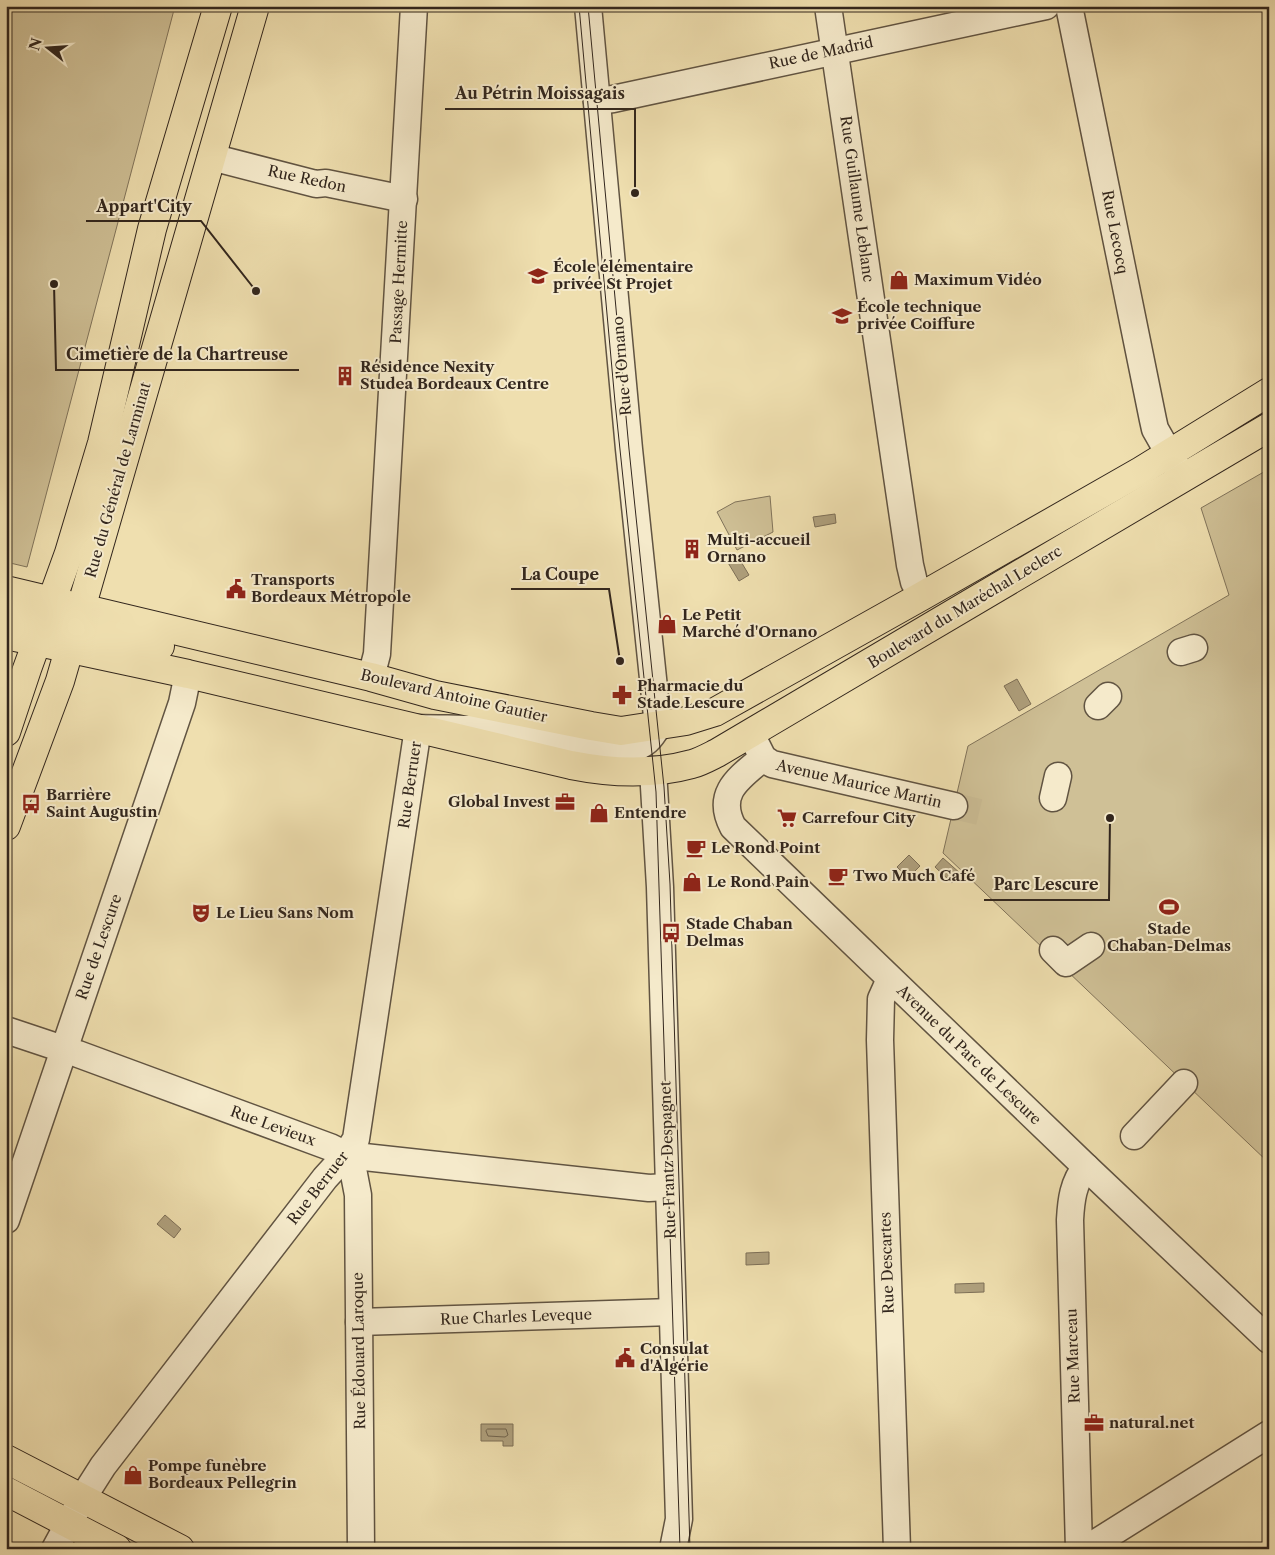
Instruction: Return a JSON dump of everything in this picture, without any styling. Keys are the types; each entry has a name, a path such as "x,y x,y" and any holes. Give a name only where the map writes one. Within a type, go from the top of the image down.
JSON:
{"main road":[{"name":"Rue du Général de Larminat","path":"6,732 69,553 102,443 152,229 218,6"},
{"name":"Rue du Général de Larminat","path":"6,826 60,681 255,6"},
{"name":"Boulevard du Maréchal Leclerc","path":"658,726 686,722 715,712 1169,454 1269,392"},
{"name":"Boulevard du Maréchal Leclerc","path":"654,770 692,764 717,753 1269,427"},
{"name":"Boulevard Antoine Gautier","path":"6,590 50,607 75,629 188,674 600,770 625,772 654,770"},
{"path":"6,613 29,614 50,607"},
{"name":"Boulevard Antoine Gautier","path":"75,629 240,662 343,671 434,695 621,731 658,726"},
{"path":"6,635 37,642 75,629"},
{"path":"6,1459 180,1549"},
{"path":"6,1491 118,1549"}],"street":[{"name":"Passage Hermitte","path":"371,677 377,654 414,6"},
{"name":"Rue d'Ornano","path":"588,6 631,465 658,726"},
{"name":"Rue Guillaume Leblanc","path":"828,6 910,566 914,582 922,596"},
{"name":"Rue de Madrid","path":"597,100 613,99 1046,6"},
{"name":"Rue Lecocq","path":"1069,6 1155,429 1183,478"},
{"name":"Rue Redon","path":"211,157 316,184 326,183 404,199"},
{"name":"Rue de Lescure","path":"6,1220 182,703 188,674"},
{"name":"Boulevard Antoine Gautier","path":"418,728 506,731 591,748 622,750 632,749 645,743 650,739 658,726"},
{"name":"Rue Berruer","path":"55,1549 82,1499 103,1466 325,1178 346,1155 356,1139 418,728"},
{"name":"Avenue Maurice Martin","path":"750,733 763,758 772,764 954,806"},
{"name":"Avenue du Parc de Lescure","path":"763,758 732,786 726,802 726,808 733,827 1086,1167 1269,1340"},
{"name":"Rue Frantz Despagnet","path":"654,770 660,887 679,1519 673,1549"},
{"path":"1053,950 1066,963 1085,942"},
{"name":"Rue Descartes","path":"890,979 881,999 880,1040 897,1549"},
{"name":"Rue Levieux","path":"6,1030 78,1054 330,1147 346,1155 649,1188 668,1187"},
{"path":"1134,1136 1177,1090"},
{"name":"Rue Édouard Laroque","path":"346,1155 353,1169 358,1195 361,1549"},
{"name":"Rue Marceau","path":"1078,1549 1070,1220 1075,1184 1086,1167"},
{"name":"Rue Charles Leveque","path":"359,1322 672,1312"},
{"path":"1086,1549 1269,1434"}],"shaded area":[{"path":"6,6 175,6 27,567 6,562"},
{"name":"Stade Chaban-Delmas","path":"1269,469 1269,1163 943,853 968,746 1229,595 1201,508"},
{"path":"770,496 773,532 737,550 717,512 735,502"}],"water":[{"path":"835,514 836,523 815,527 813,517"},
{"path":"737,555 749,575 739,581 727,561"},
{"path":"1017,679 1031,704 1019,711 1004,686"},
{"path":"909,855 920,866 908,878 897,867"},
{"path":"943,858 961,874 952,883 935,867"},
{"path":"165,1215 181,1229 174,1238 157,1224"},
{"path":"769,1252 769,1264 746,1265 746,1253"},
{"path":"984,1283 984,1292 955,1293 955,1284"},
{"path":"481,1424 513,1424 513,1446 503,1446 503,1441 481,1441"}],"tunnel":[{"path":"954,806 992,815"}],"tram line":[{"path":"579,6 615,402 656,792 680,1549"},
{"path":"588,6 629,449 664,787 670,884 690,1549"}],"place":[{"name":"Au Pétrin Moissagais","path":"635,193"},
{"name":"École élémentaire privée St Projet","path":"538,276"},
{"name":"Maximum Vidéo","path":"899,280"},
{"name":"Cimetière de la Chartreuse","path":"54,284"},
{"name":"Appart'City","path":"256,291"},
{"name":"École technique privée Coiffure","path":"842,316"},
{"name":"Résidence Nexity Studea Bordeaux Centre","path":"345,376"},
{"name":"Multi-accueil Ornano","path":"692,549"},
{"name":"Transports Bordeaux Métropole","path":"236,589"},
{"name":"Le Petit Marché d'Ornano","path":"667,624"},
{"name":"La Coupe","path":"620,661"},
{"name":"Pharmacie du Stade Lescure","path":"622,695"},
{"name":"Global Invest","path":"565,802"},
{"name":"Barrière Saint Augustin","path":"31,804"},
{"name":"Entendre","path":"599,813"},
{"name":"Carrefour City","path":"787,818"},
{"name":"Parc Lescure","path":"1110,818"},
{"name":"Le Rond Point","path":"696,848"},
{"name":"Two Much Café","path":"838,876"},
{"name":"Le Rond Pain","path":"692,882"},
{"name":"Stade Chaban-Delmas","path":"1169,907"},
{"name":"Le Lieu Sans Nom","path":"201,913"},
{"name":"Stade Chaban Delmas","path":"671,933"},
{"name":"Consulat d'Algérie","path":"625,1358"},
{"name":"natural.net","path":"1094,1423"},
{"name":"Pompe funèbre Bordeaux Pellegrin","path":"133,1475"}]}
